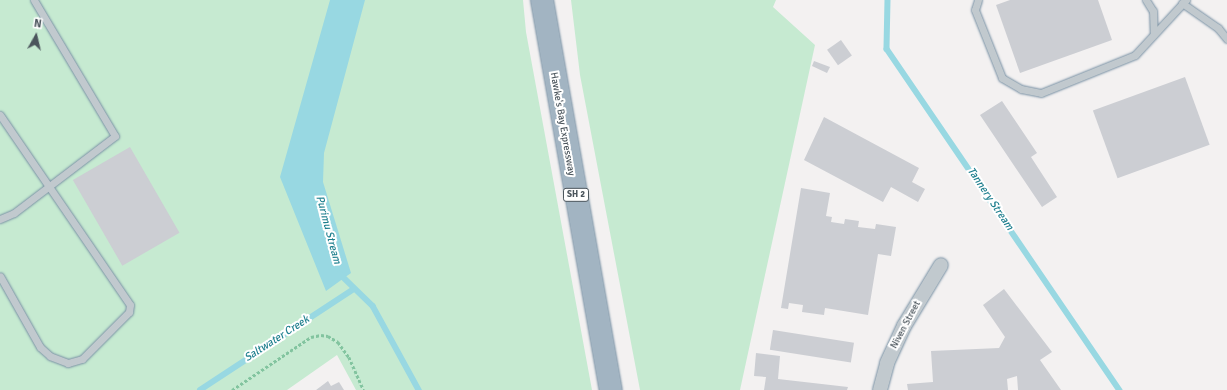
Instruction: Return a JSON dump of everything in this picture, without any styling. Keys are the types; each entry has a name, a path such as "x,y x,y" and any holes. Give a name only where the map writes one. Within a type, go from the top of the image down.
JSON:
{"highway":[{"name":"Hawke's Bay Expressway","path":"542,0 611,390"},
{"name":"Hawke's Bay Expressway","path":"554,0 624,390"}],"street":[{"name":"Niven Street","path":"880,390 887,363 904,326 941,265"}],"lane":[{"path":"0,219 14,213 115,136 34,0"},
{"path":"978,0 975,10 1002,78 1021,89 1041,93 1135,55 1184,2 1218,28 1227,39"},
{"path":"1146,0 1153,11 1154,34"},
{"path":"0,115 130,305 129,312 82,358 68,363 50,356 40,347 0,276"}],"path":[{"path":"232,390 311,337 320,335 328,336 338,342 349,357 364,390"}],"green space":[{"path":"0,0 523,0 526,32 592,390 356,390 337,355 287,390 0,390"},
{"path":"571,0 776,0 773,7 815,45 740,390 640,390 580,75"}],"water":[{"path":"330,0 365,0 324,153 323,182 351,273 326,291 280,177"}],"building":[{"path":"1010,0 1098,0 1112,40 1020,73 996,5"},
{"path":"841,40 852,56 838,65 827,50"},
{"path":"814,61 830,67 827,73 812,66"},
{"path":"1185,77 1210,145 1118,178 1093,111"},
{"path":"1002,101 1037,153 1031,157 1057,197 1042,207 980,115"},
{"path":"824,117 919,168 912,182 925,189 918,202 891,187 883,202 804,160"},
{"path":"130,147 180,233 122,266 73,180"},
{"path":"801,188 830,193 826,216 832,217 831,222 844,224 845,219 859,221 858,227 875,229 876,224 896,227 891,256 878,254 868,315 825,308 824,315 802,312 803,305 789,303 788,309 781,308"},
{"path":"1004,289 1052,352 1040,360 1061,390 1018,390 1017,376 1007,379 1008,390 908,390 907,384 933,382 931,351 999,348 1005,337 983,305"},
{"path":"773,330 854,343 851,363 770,350"},
{"path":"756,353 780,356 778,379 848,387 847,390 764,390 766,377 754,376"},
{"path":"328,381 331,386 339,382 344,390 316,390"}],"waterway":[{"name":"Tannery Stream","path":"888,0 887,49 1120,390"},
{"name":"Purimu Stream","path":"340,274 373,306 419,390"},
{"name":"Saltwater Creek","path":"200,390 354,289"}]}
